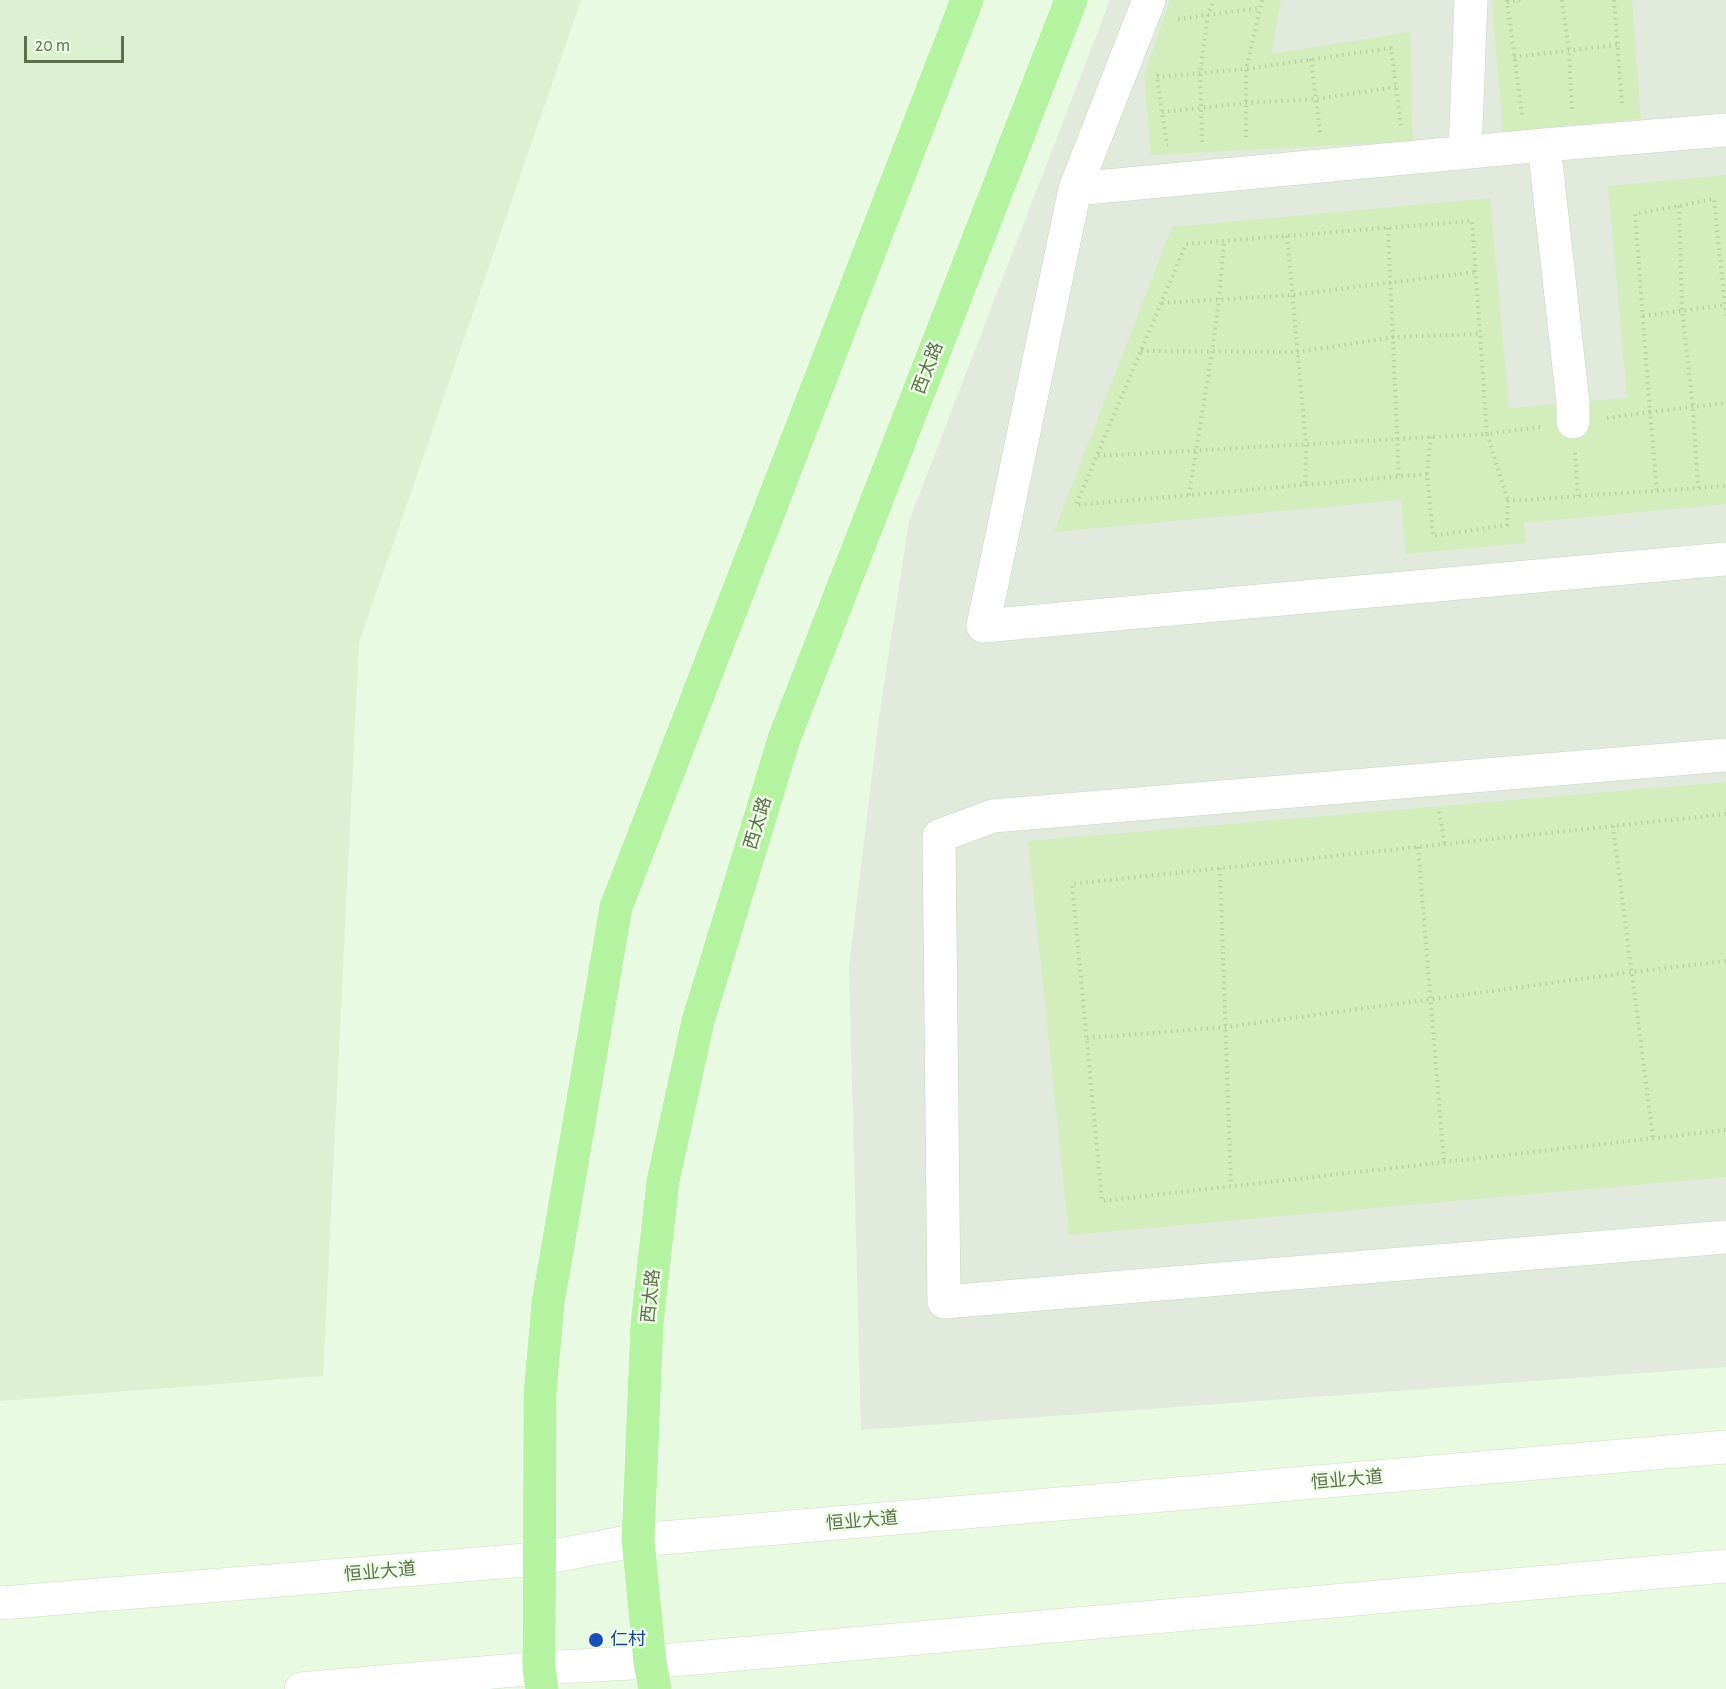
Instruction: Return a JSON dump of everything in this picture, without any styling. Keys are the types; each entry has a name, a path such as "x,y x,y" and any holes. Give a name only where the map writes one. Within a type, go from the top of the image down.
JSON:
{"main road":[{"path":"541,1679 538,1559 540,1394 548,1304 616,907 967,0"},
{"name":"西太路","path":"653,1675 638,1540 647,1324 663,1181 698,1021 783,740 1071,0"}],"street":[{"path":"1149,0 1075,189 983,626 1726,559"},
{"path":"1465,152 1471,0"},
{"path":"1075,189 1465,152 1538,130 1726,130"},
{"path":"1538,130 1573,422"},
{"path":"1726,755 993,816 939,836 944,1302 1726,1237"},
{"name":"恒业大道","path":"0,1604 538,1559 638,1540 1726,1447"},
{"path":"301,1689 653,1675 1726,1566"}],"path":[{"path":"1213,141 1202,142 1200,73 1208,15 1214,0"},
{"path":"1246,138 1246,69 1262,0"},
{"path":"1521,0 1507,1 1514,57 1522,116 1538,130"},
{"path":"1562,0 1569,51 1572,111"},
{"path":"1612,107 1622,106 1614,0"},
{"path":"1178,19 1260,8"},
{"path":"1174,29 1181,10"},
{"path":"1514,57 1617,45"},
{"path":"1157,77 1246,69 1391,48 1401,128 1394,128"},
{"path":"1311,59 1320,133"},
{"path":"1161,68 1157,77 1167,145 1179,144"},
{"path":"1162,112 1316,99 1396,87"},
{"path":"1562,112 1582,110"},
{"path":"1309,133 1331,132"},
{"path":"1235,139 1257,138"},
{"path":"1657,490 1635,214 1714,199 1726,315"},
{"path":"1679,206 1682,310 1693,408 1698,488"},
{"path":"1427,474 1077,505 1186,244 1472,221 1486,434 1508,501 1507,525 1433,536 1427,474 1431,437"},
{"path":"1388,228 1399,477"},
{"path":"1287,236 1306,444 1305,485"},
{"path":"1189,495 1212,352 1224,241"},
{"path":"1162,303 1292,295 1475,272"},
{"path":"1643,316 1725,305"},
{"path":"1141,351 1297,352 1394,337 1480,334"},
{"path":"1098,456 1486,434 1726,404"},
{"path":"1573,422 1578,496"},
{"path":"1508,501 1726,486"},
{"path":"1726,814 1072,884 1102,1201 1726,1130"},
{"path":"1613,826 1653,1138"},
{"path":"1418,847 1444,1162"},
{"path":"1220,868 1231,1186"},
{"path":"1087,1038 1226,1027 1726,961"}],"shaded area":[{"path":"0,0 581,0 359,643 323,1376 0,1401"},
{"path":"1110,0 1726,0 1726,1367 861,1430 849,966 879,717 909,521"}],"building":[{"path":"1170,0 1281,0 1271,54 1410,32 1413,141 1151,155 1144,76"},
{"path":"1492,0 1632,0 1641,119 1503,132"},
{"path":"1726,175 1726,504 1524,523 1526,543 1406,554 1401,500 1054,532 1172,227 1490,198 1509,408 1573,403 1627,397 1608,186"},
{"path":"1726,782 1726,1177 1069,1235 1028,841"}],"place":[{"name":"仁村","path":"596,1640"}]}
